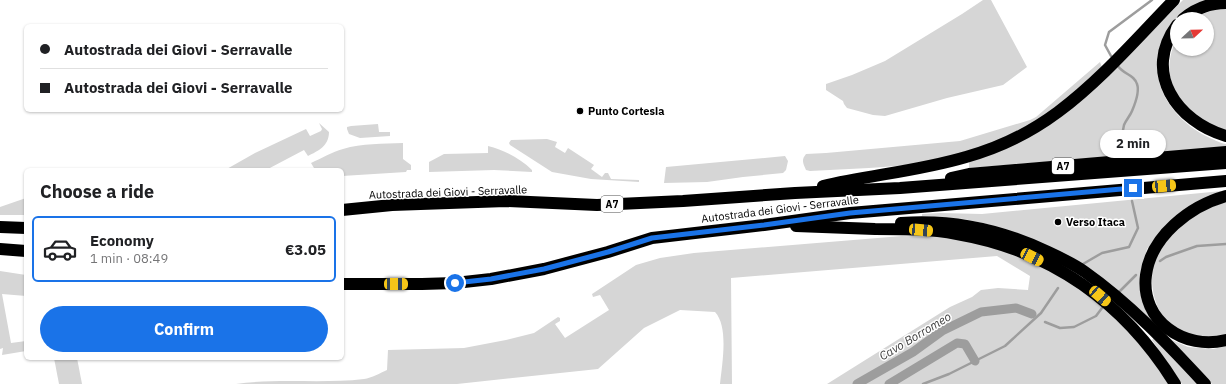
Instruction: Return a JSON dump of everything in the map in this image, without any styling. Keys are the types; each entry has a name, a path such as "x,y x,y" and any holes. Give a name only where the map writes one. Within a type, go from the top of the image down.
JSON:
{"highway":[{"path":"795,193 849,180 943,163 967,157 1007,142 1035,127 1058,112 1077,96 1097,78 1174,0"},
{"path":"1193,12 1209,5 1226,3"},
{"path":"1170,36 1164,51 1163,71 1170,94 1185,113 1195,122 1206,129 1226,136"},
{"name":"A7","path":"900,188 969,174 1226,152"},
{"name":"Autostrada dei Giovi - Serravalle","path":"344,210 392,205 506,201 597,205 683,202 795,193 900,188 1226,163"},
{"name":"Autostrada dei Giovi - Serravalle","path":"344,284 428,284 491,279 544,269 608,252 652,238 850,213 1226,181"},
{"path":"1226,196 1196,208 1172,228 1161,240 1151,256 1146,275 1146,286 1148,297 1155,314 1165,326 1177,335 1202,343 1226,340"},
{"path":"832,228 916,221 934,222 981,228 1030,244 1084,271 1109,290 1170,348 1204,384"},
{"path":"764,225 910,229 956,234 1007,246 1078,281 1100,296 1139,334 1175,384"},
{"path":"0,227 24,228"},
{"path":"0,249 24,251"}],"shaded area":[{"path":"983,0 991,0 1027,67 1003,85 947,98 885,116 873,115 847,108 843,101 826,90 826,84 885,61"},
{"path":"1183,0 1207,0 1183,12 1171,12"},
{"path":"1216,9 1226,9 1226,133 1204,121 1184,105 1178,98 1171,82 1169,64 1171,56 1214,56 1214,12 1208,12"},
{"path":"1170,13 1170,28 1160,47 1157,62 1158,77 1162,92 1180,117 1206,136 1226,144 1226,147 969,168 969,161 1092,91"},
{"path":"1100,62 1102,67 1075,93 1056,108 1022,129 985,146 947,158 913,164 810,171 806,170 804,165 803,160 806,154 960,141 1030,120 1036,117"},
{"path":"319,123 329,132 327,141 316,152 308,156 304,150 270,168 229,168 255,153 306,129 310,136 321,131 322,129"},
{"path":"378,124 379,132 390,132 390,136 360,138 349,134 347,129 347,127 351,126"},
{"path":"547,139 557,142 555,147 565,153 568,148 594,165 591,169 602,177 605,173 608,173 611,179 639,180 639,182 591,179 552,172 509,143 511,140"},
{"path":"403,143 403,159 411,165 411,170 407,170 406,172 344,176 344,168 314,168 311,163 343,149 365,145"},
{"path":"488,146 506,152 517,158 532,170 532,172 494,170 429,172 429,162 444,154 488,153"},
{"path":"785,156 788,161 786,170 783,173 707,182 664,183 666,167"},
{"path":"1222,191 1166,225 1147,249 1141,270 1141,290 1164,333 1172,340 1188,347 1213,349 1226,346 1226,384 1212,384 1190,359 1129,301 991,225 964,219 922,216 922,214 940,213 982,214"},
{"path":"24,199 24,215 0,215 0,207"},
{"path":"1226,202 1226,335 1215,339 1209,339 1198,335 1185,333 1171,325 1164,318 1155,300 1152,279 1153,269 1155,260 1160,250 1174,231 1194,216"},
{"path":"902,236 946,237 972,241 1018,255 1062,277 1102,305 1137,339 1169,384 827,384 950,307 972,297 981,290 998,288 1028,290 1030,276 997,256 731,278 732,384 720,384 724,346 722,327 715,312 680,310 644,328 598,369 457,384 236,384 268,381 332,381 373,377 387,370 388,350 464,348 506,340 534,333 558,317 560,318 560,321 555,324 565,338 609,310 600,295 593,297 592,294 636,265 660,258 694,253"},
{"path":"0,271 24,275 24,296 2,294 11,343 24,341 24,351 2,355 3,348 0,349"},
{"path":"1154,338 1201,384 1182,384 1152,340"},
{"path":"54,360 77,360 82,384 59,384"}],"waterway":[{"path":"1111,56 1105,45 1109,32 1152,0"},
{"path":"1118,66 1134,78 1138,87 1136,101 1123,129 1125,156"},
{"path":"1083,264 1102,253 1129,247 1138,228 1132,201"},
{"name":"Cavo Borromeo","path":"1160,261 1166,257 1197,246 1226,244"},
{"name":"Cavo Borromeo","path":"1118,293 1136,275"},
{"path":"923,384 949,374 1005,346 1041,313 1058,288"},
{"name":"Cavo Borromeo","path":"857,384 913,352 942,331 981,312 1016,308 1032,314"},
{"name":"Cavo Borromeo","path":"1045,322 1060,328 1074,327 1096,316 1102,308"},
{"path":"889,384 957,343 965,344 975,361"}],"place":[{"name":"Punto Cortesia","path":"580,111"},
{"name":"Verso Itaca","path":"1058,222"}],"route":[{"path":"455,283 491,279 544,269 608,252 652,238 850,213 1133,188"}]}
